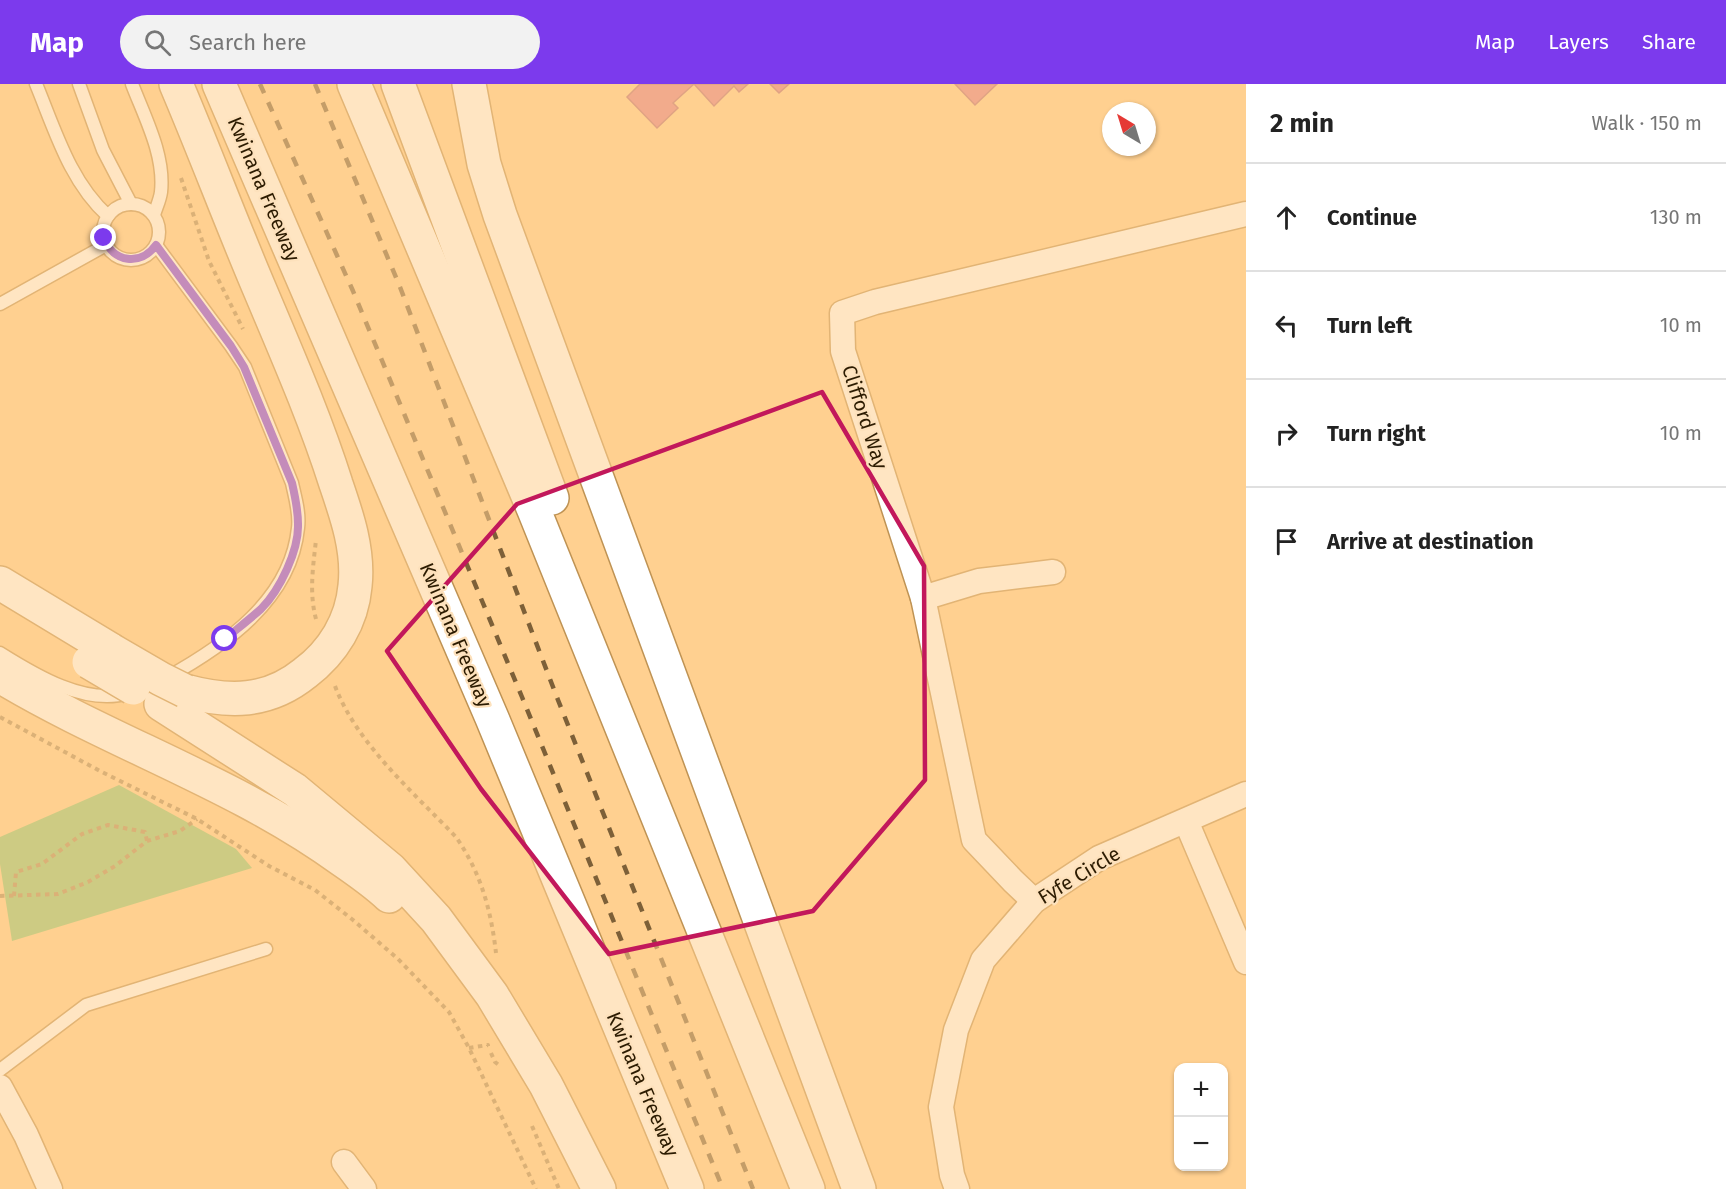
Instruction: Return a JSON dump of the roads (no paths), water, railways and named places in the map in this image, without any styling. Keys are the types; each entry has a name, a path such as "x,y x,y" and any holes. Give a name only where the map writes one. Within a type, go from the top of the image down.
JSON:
{"highway":[{"path":"160,692 211,698 249,699 281,688 316,666 332,647 352,608 356,584 354,545 346,513 320,435 176,84"},
{"name":"Kwinana Freeway","path":"219,84 492,718 687,1189"},
{"path":"354,84 534,510 792,1147"},
{"path":"398,84 808,1189"},
{"path":"469,84 484,164 501,215 859,1189"},
{"path":"0,583 100,656"},
{"path":"0,606 100,656 161,679 160,692"},
{"path":"0,676 39,700 267,811 324,847 486,969"},
{"path":"160,692 295,790 390,869 486,969 492,995 546,1085 599,1189"}],"street":[{"name":"Clifford Way","path":"1034,901 974,840 923,598 843,351 842,313 875,302 1246,214"},
{"path":"923,598 979,581 1053,572"},
{"name":"Fyfe Circle","path":"957,1189 952,1175 940,1107 956,1030 983,960 1034,901 1099,858 1246,794"},
{"path":"1186,821 1246,962"},
{"path":"0,1087 26,1135 50,1189"},
{"path":"345,1162 364,1189"}],"lane":[{"path":"36,84 70,167 94,203 108,216"},
{"path":"79,84 103,150 131,204"},
{"path":"132,84 156,145 160,162 161,193 154,215"},
{"path":"131,204 144,206 154,215 159,230 156,245 144,257 127,260 118,257 106,245 103,230 108,216 118,207 131,204"},
{"path":"0,304 106,245"},
{"path":"0,653 67,689 92,695 160,692 262,608 275,592 285,573 299,527 297,502 292,483 244,367 156,245"},
{"path":"0,1070 86,1005 266,949"}],"railway":[{"path":"260,84 353,291 723,1189"},
{"path":"315,84 400,287 558,700 753,1189"}]}
